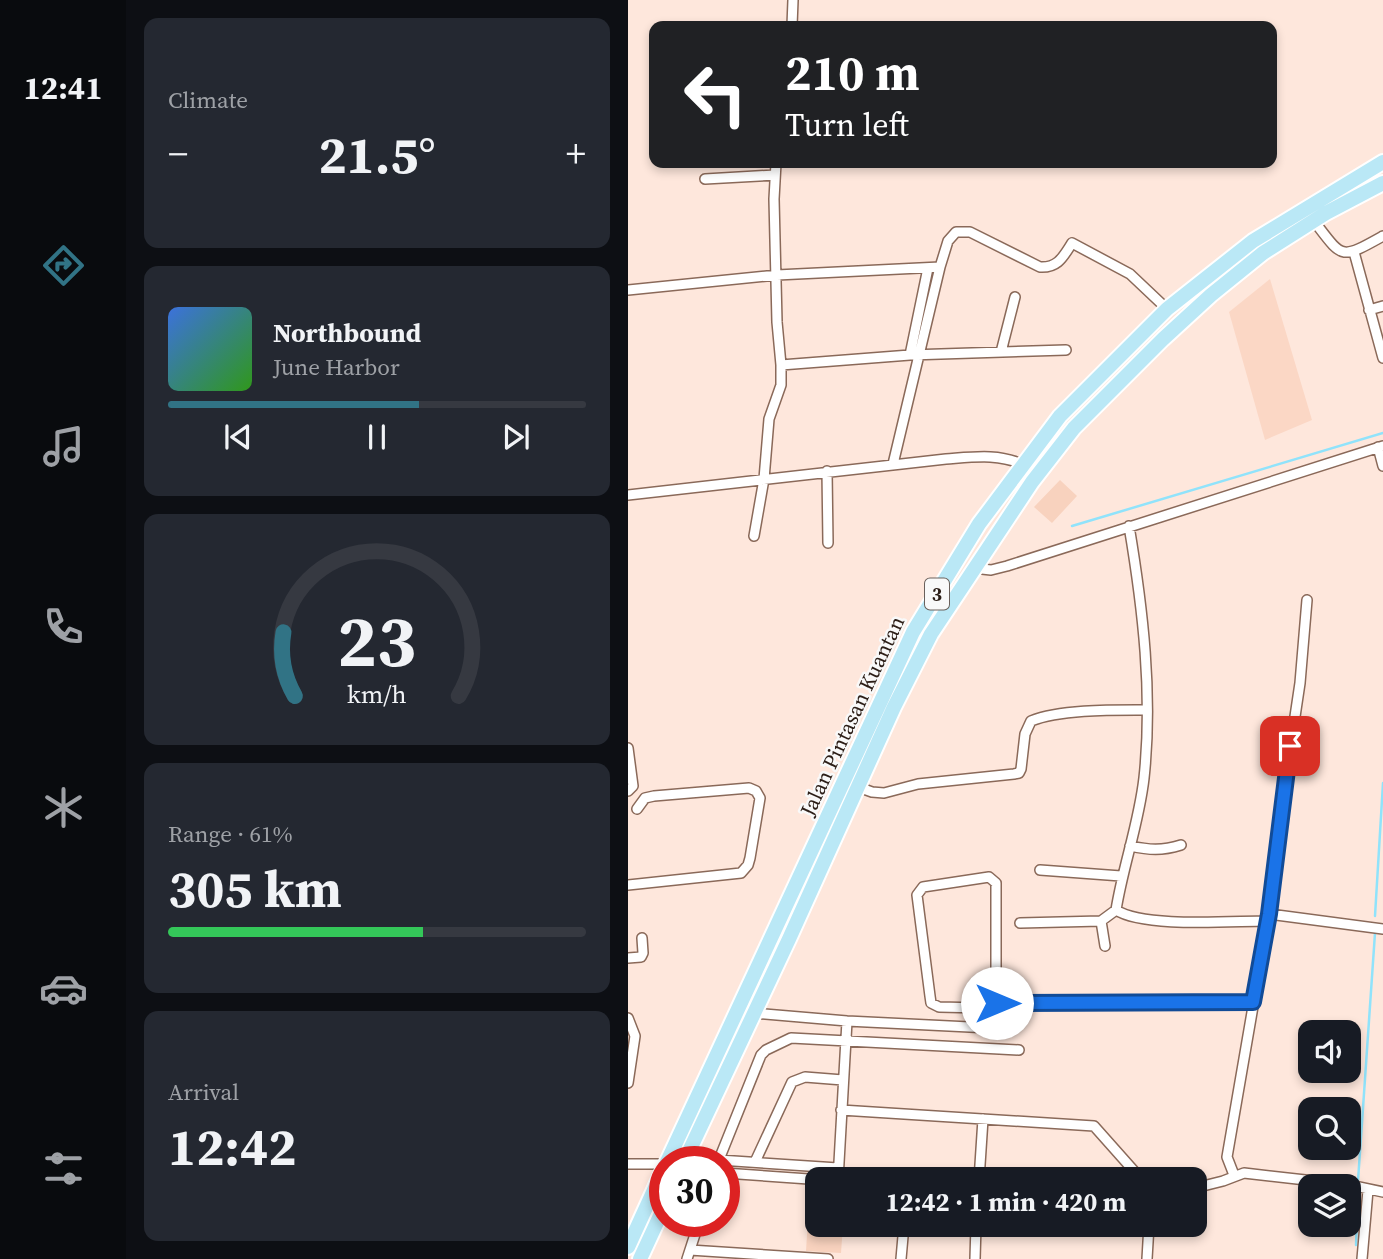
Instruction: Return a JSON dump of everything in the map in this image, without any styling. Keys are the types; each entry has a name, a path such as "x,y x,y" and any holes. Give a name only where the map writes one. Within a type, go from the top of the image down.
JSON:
{"highway":[{"name":"Jalan Pintasan Kuantan","path":"673,1146 913,632 979,524 1060,416 1167,309 1253,241 1383,162"},
{"name":"Jalan Pintasan Kuantan","path":"691,1146 894,707 931,634 1032,482 1074,428 1211,295 1263,254 1314,220 1383,183"},
{"name":"Jalan Pintasan Kuantan","path":"628,1247 649,1200"},
{"path":"640,1259 650,1237"}],"street":[{"path":"792,21 793,0"},
{"path":"754,536 764,479 768,425 779,395 781,365 777,322 776,168"},
{"path":"705,179 775,174"},
{"path":"1314,220 1336,250 1348,254 1383,236"},
{"path":"914,355 948,241 956,232 970,232 1040,267 1052,267 1059,263 1072,243 1130,274 1167,309"},
{"path":"1354,252 1383,358"},
{"path":"628,290 777,275 941,267"},
{"path":"893,464 928,268"},
{"path":"1001,352 1015,297"},
{"path":"1369,310 1383,306"},
{"path":"781,365 914,355 1066,350"},
{"path":"973,568 991,570 1007,566 1380,447 1383,466"},
{"path":"628,495 827,471 993,456 1010,458 1024,465"},
{"path":"827,471 828,542"},
{"path":"1020,923 1101,921 1116,910 1121,876 1144,779 1147,710 1139,595 1129,526"},
{"path":"1234,1175 1227,1157 1268,918 1300,683 1307,600"},
{"path":"858,787 884,793 918,784 1019,773 1025,734 1031,721 1099,711 1147,710"},
{"path":"628,748 633,786 628,791"},
{"path":"628,885 741,873 750,858 760,798 756,791 749,788 708,791 645,799 637,809"},
{"path":"1130,846 1166,850 1181,845"},
{"path":"1040,870 1121,876"},
{"path":"997,1003 996,883 989,877 923,887 917,895 930,996 931,1003 939,1007 982,1008 997,1003 1253,1002"},
{"path":"1116,910 1127,917 1153,921 1268,918 1383,929"},
{"path":"1101,921 1105,946"},
{"path":"628,958 641,957 641,938"},
{"path":"936,1026 939,1007"},
{"path":"753,1013 990,1028"},
{"path":"628,1018 635,1036 628,1083"},
{"path":"838,1167 847,1021"},
{"path":"725,1146 761,1055 766,1050 798,1037 1019,1050"},
{"path":"755,1162 792,1082 805,1077 843,1080"},
{"path":"841,1110 1094,1126 1130,1167"},
{"path":"980,1167 983,1119"},
{"path":"740,1162 824,1167"},
{"path":"628,1164 649,1164"},
{"path":"1207,1185 1244,1173 1350,1185 1383,1192"},
{"path":"740,1174 805,1179"},
{"path":"1362,1259 1368,1190"},
{"path":"694,1237 688,1255 828,1259"},
{"path":"901,1259 903,1237"},
{"path":"975,1259 976,1237"},
{"path":"1147,1259 1148,1237"}],"shaded area":[{"path":"1270,279 1312,420 1265,440 1229,312"},
{"path":"1060,480 1077,496 1052,523 1034,507"},
{"path":"807,1237 842,1237 841,1253 806,1251"}],"waterway":[{"path":"1072,526 1383,433"},
{"path":"1375,916 1383,783"},
{"path":"1358,1174 1375,933"},
{"path":"1356,1237 1356,1245"}],"route":[{"path":"997,1003 1253,1002 1269,914 1290,746"}]}
